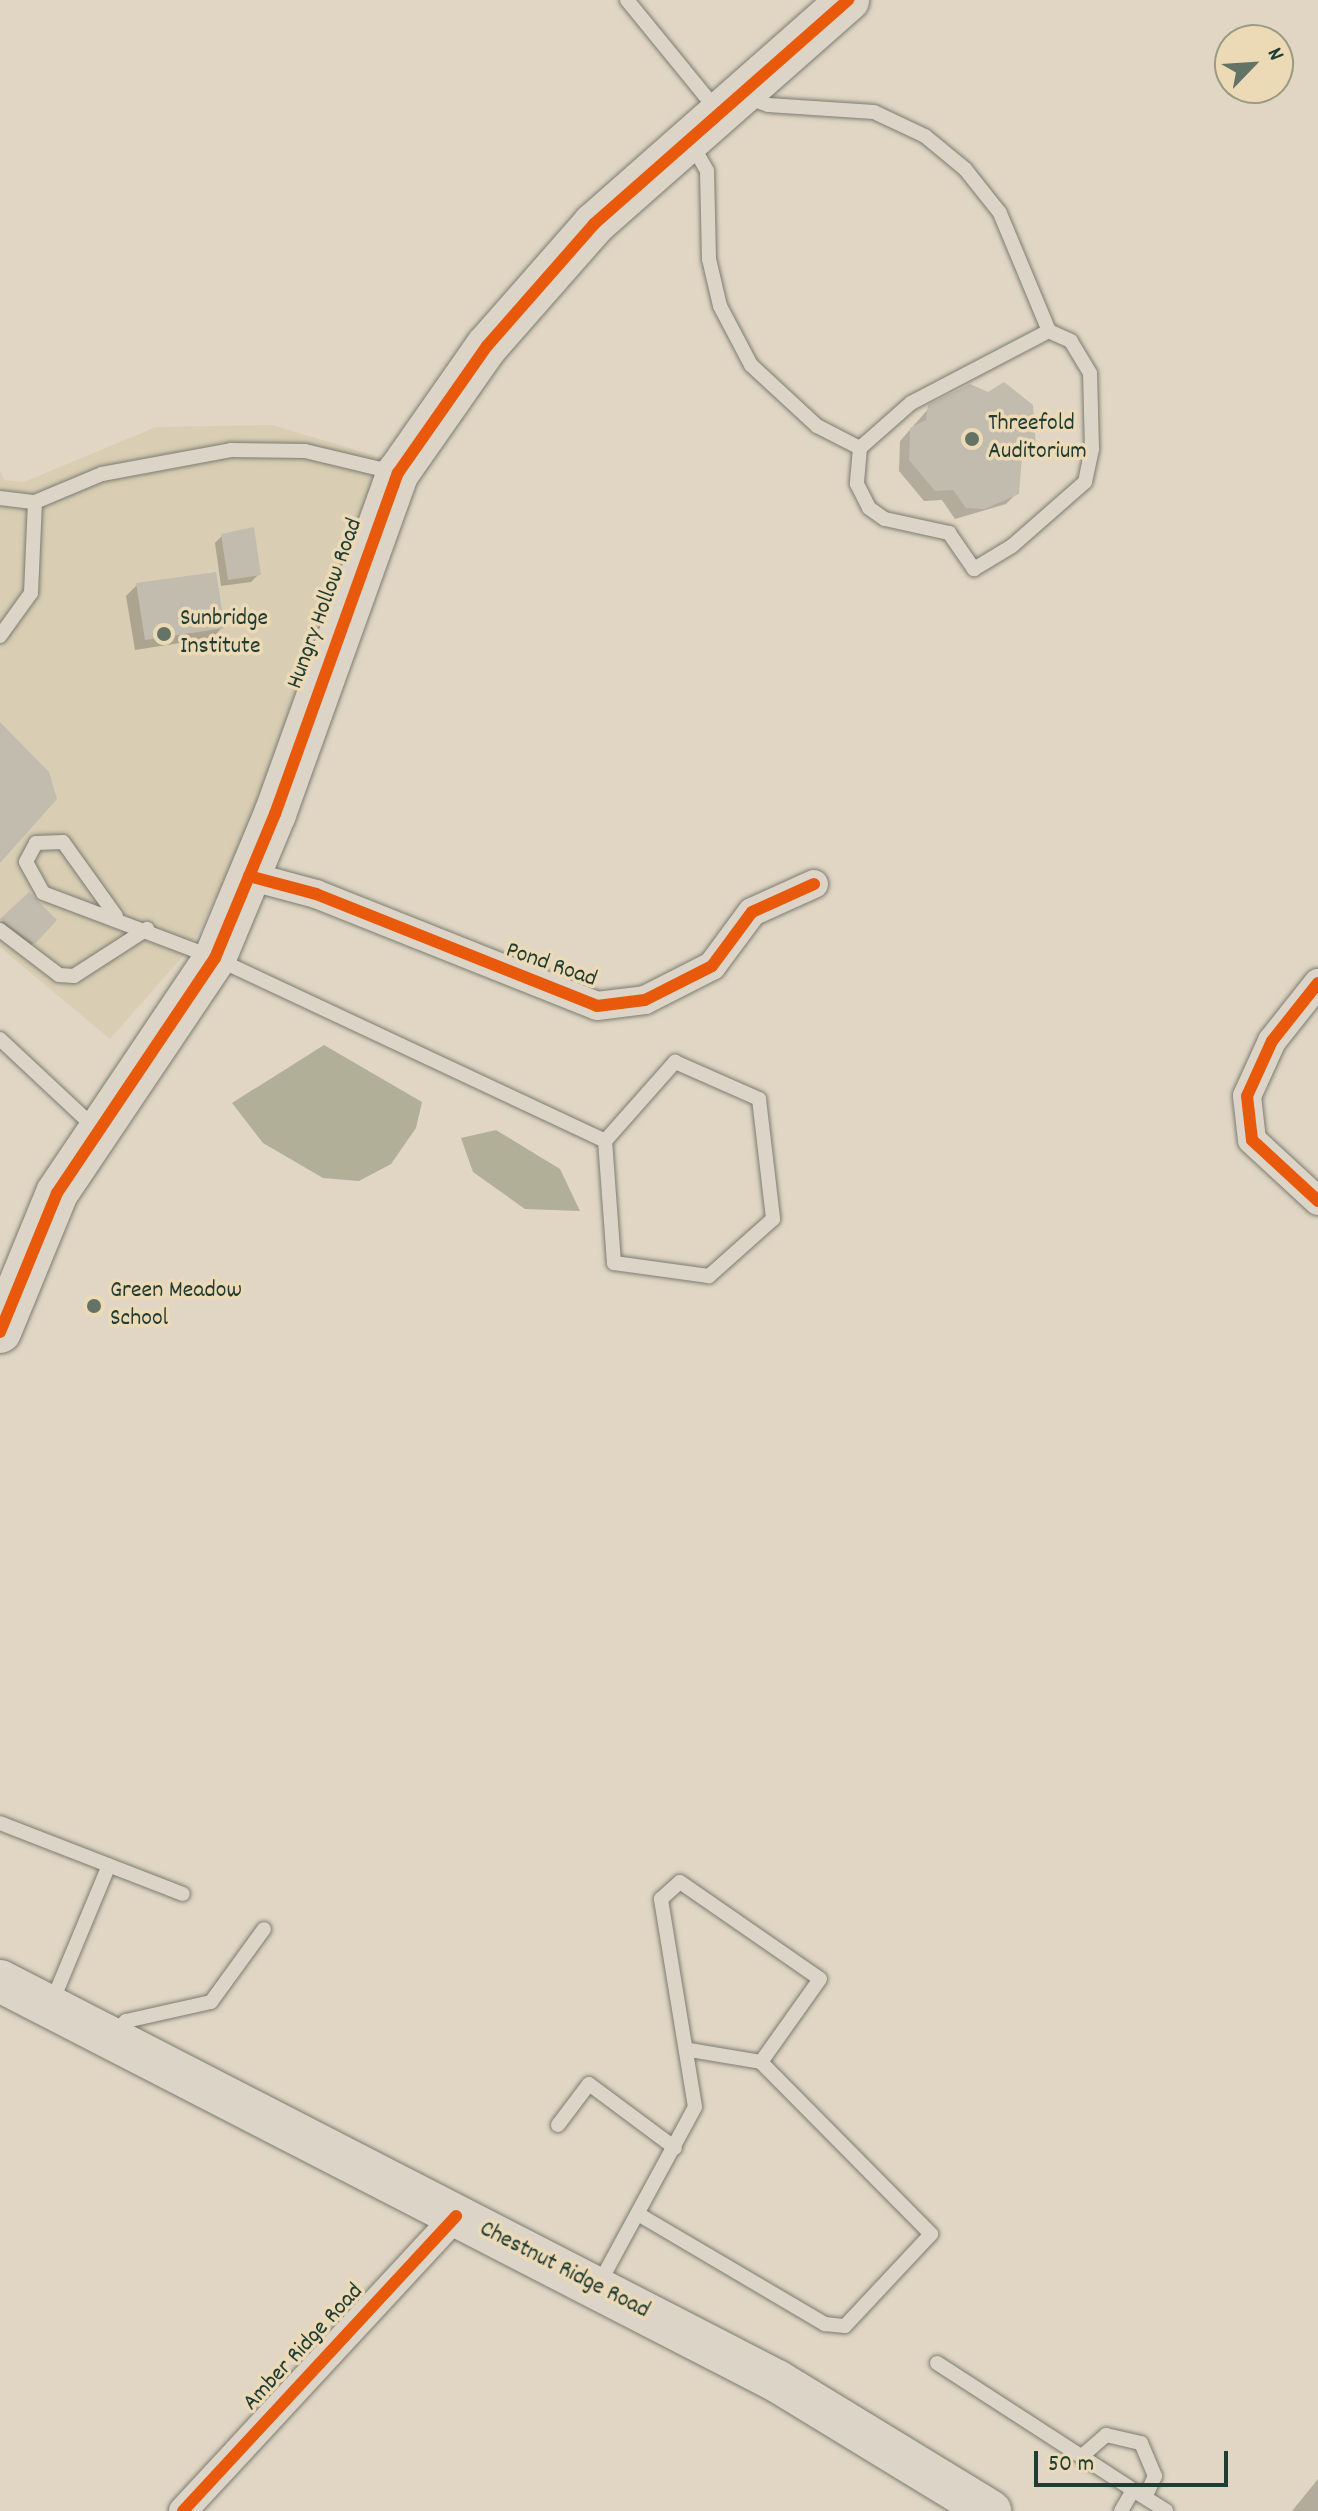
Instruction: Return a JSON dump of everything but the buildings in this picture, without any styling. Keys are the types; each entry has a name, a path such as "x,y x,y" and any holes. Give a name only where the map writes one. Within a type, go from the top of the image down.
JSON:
{"street":[{"name":"Hungry Hollow Road","path":"0,1332 57,1193 215,958 249,876 398,473 487,346 594,224 713,113 848,0"},
{"name":"Pond Road","path":"249,876 316,894 597,1006 645,1000 712,966 752,912 814,884"},
{"path":"1318,983 1272,1041 1247,1096 1252,1140 1318,1201"},
{"name":"Chestnut Ridge Road","path":"0,1981 113,2034 816,2402 990,2511"},
{"name":"Amber Ridge Road","path":"183,2511 456,2216"}],"lane":[{"path":"627,0 713,113 707,171 709,259 720,306 751,365 817,426 860,448"},
{"path":"713,113 768,105 874,112 925,136 965,169 1000,213 1049,331 1071,341 1090,373 1092,449 1085,482 1012,546 974,569 949,533 885,519 869,508 857,484 860,448 911,403 1049,331"},
{"path":"0,498 35,502 102,474 231,450 305,451 398,473"},
{"path":"0,636 31,593 35,502"},
{"path":"116,916 63,842 36,843 26,862 43,893 116,916 215,958 605,1141"},
{"path":"0,930 59,975 74,976 147,929"},
{"path":"0,1039 98,1131"},
{"path":"675,1062 759,1099 773,1219 709,1276 614,1263 605,1141 675,1062"},
{"path":"0,1823 183,1894"},
{"path":"50,2004 109,1865"},
{"path":"597,2287 695,2107 690,2050 661,1899 680,1882 820,1979 761,2062"},
{"path":"113,2034 126,2021 211,2002 264,1929"},
{"path":"638,2214 825,2324 845,2326 931,2234 761,2062 690,2050"},
{"path":"558,2125 589,2084 675,2148"},
{"path":"937,2363 1166,2511"},
{"path":"1082,2456 1106,2435 1141,2443 1155,2476 1121,2511"}],"shaded area":[{"name":"Sunbridge Institute","path":"272,425 389,460 274,785 190,948 110,1039 0,947 0,470 4,480 24,482 156,427"},
{"path":"324,1045 422,1102 416,1128 391,1164 359,1181 323,1178 263,1143 232,1103"},
{"path":"496,1130 560,1169 580,1211 525,1209 473,1172 461,1138"}],"cycle path":[{"path":"0,1332 57,1193 215,958 275,814 398,473 487,346 594,224 848,0"},
{"path":"249,876 316,894 597,1006 645,1000 712,966 752,912 814,884"},
{"path":"1318,983 1272,1041 1247,1096 1252,1140 1318,1201"},
{"path":"183,2511 456,2216"}],"place":[{"name":"Threefold Auditorium","path":"972,439"},
{"name":"Sunbridge Institute","path":"164,634"},
{"name":"Green Meadow School","path":"94,1306"}]}
